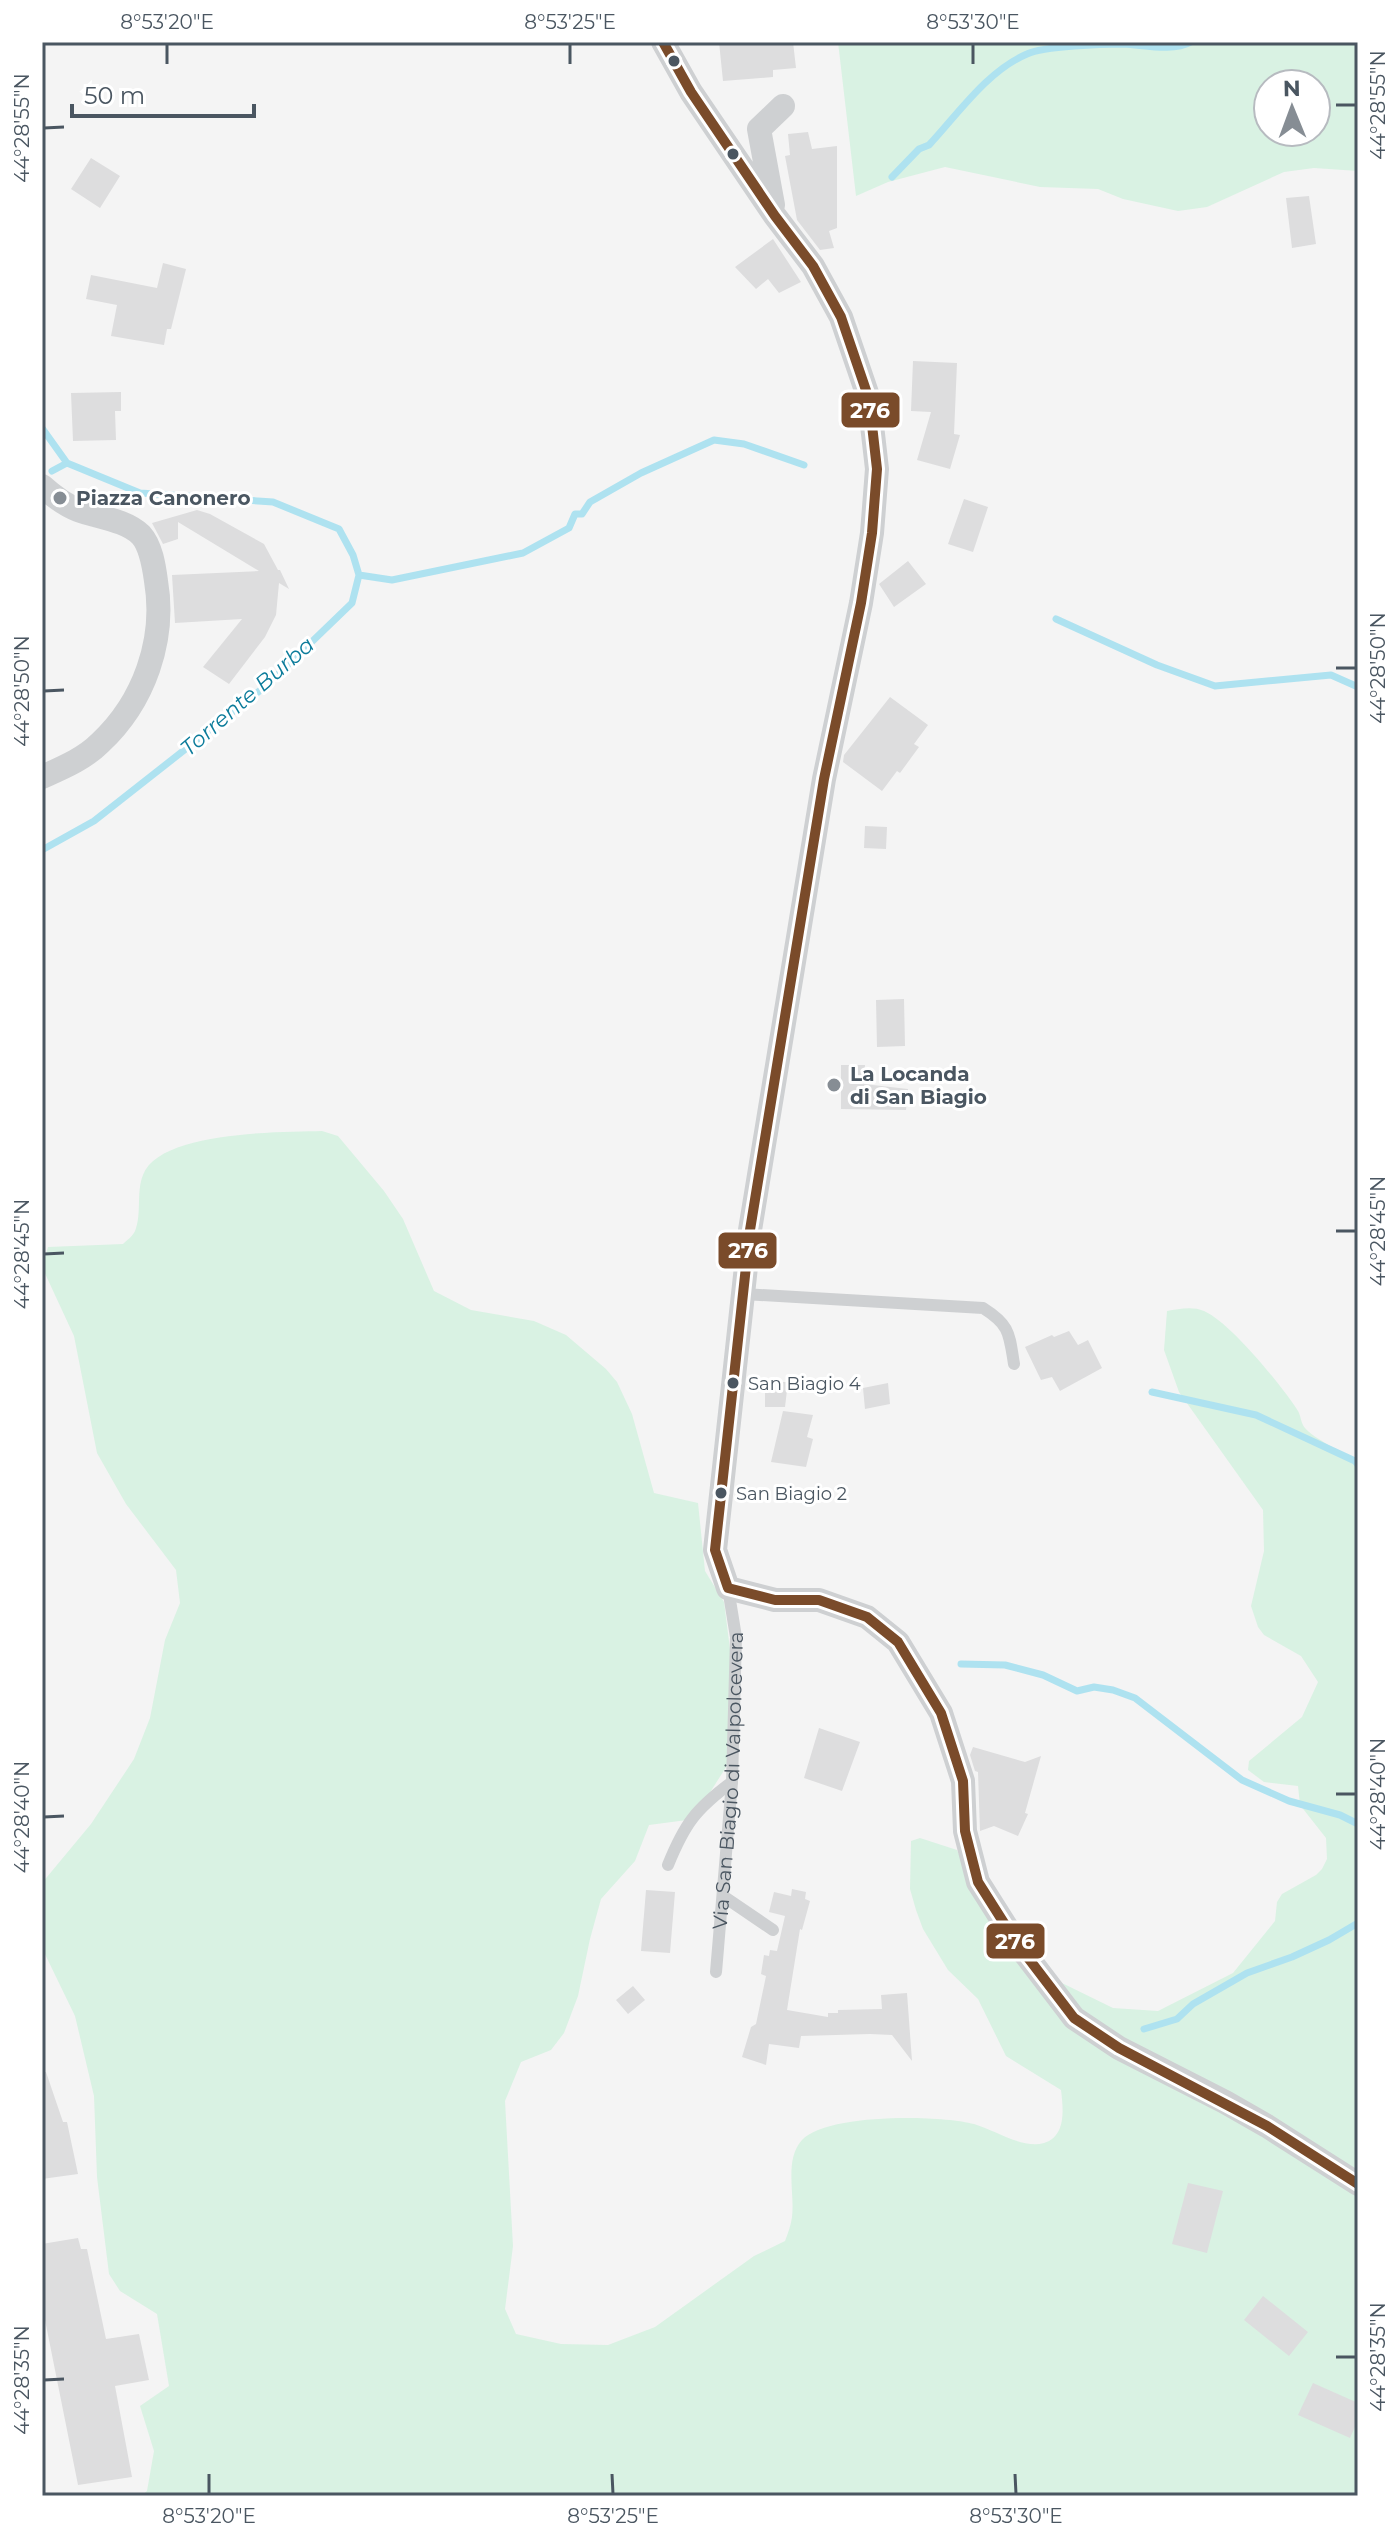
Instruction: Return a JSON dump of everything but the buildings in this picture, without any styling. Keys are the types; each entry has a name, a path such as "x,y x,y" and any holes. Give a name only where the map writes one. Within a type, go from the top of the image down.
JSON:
{"street":[{"name":"Via San Biagio di Valpolcevera","path":"663,42 691,92 775,216 813,266 841,317 869,399 877,469 872,533 861,603 821,795 750,1230 715,1550 728,1588"},
{"path":"775,216 759,129 783,106"},
{"path":"42,486 79,510 132,528 147,543 158,591 160,617 147,673 117,724 100,744 75,762 42,777"},
{"path":"42,513 47,510 79,510"},
{"path":"728,1588 775,1600 819,1600 867,1617 898,1642 941,1713 963,1781 965,1831 978,1882 1016,1942 1074,2018 1119,2048 1267,2126 1358,2184"}],"lane":[{"path":"743,1294 983,1308 1003,1321 1014,1364"},
{"name":"Via San Biagio di Valpolcevera","path":"716,1972 732,1782 736,1637 728,1588"},
{"path":"668,1865 681,1833 693,1816 732,1782"},
{"path":"723,1896 773,1930"}],"green space":[{"path":"838,42 1358,42 1358,171 1314,168 1284,172 1207,207 1178,211 1123,199 1098,189 1040,187 945,167 888,182 856,196"},
{"path":"322,1131 338,1136 384,1191 403,1219 434,1291 471,1310 534,1321 566,1335 606,1369 617,1382 632,1414 654,1493 698,1503 705,1571 724,1602 737,1704 735,1753 709,1794 687,1820 649,1825 635,1861 601,1899 578,1996 564,2033 551,2050 521,2062 505,2101 513,2246 505,2309 516,2334 561,2344 608,2345 655,2327 754,2256 785,2241 793,2208 793,2157 802,2140 815,2131 858,2121 911,2118 974,2124 1009,2138 1036,2144 1044,2143 1057,2134 1062,2120 1061,2090 1006,2056 978,1999 948,1970 923,1929 910,1889 911,1841 920,1838 957,1850 986,1912 1020,1965 1113,2008 1158,2011 1233,1973 1275,1921 1277,1902 1282,1894 1316,1875 1327,1859 1326,1838 1300,1805 1298,1786 1264,1782 1248,1770 1249,1761 1302,1717 1318,1682 1301,1656 1264,1635 1258,1627 1251,1606 1264,1551 1263,1510 1179,1392 1164,1350 1167,1311 1195,1309 1215,1317 1268,1371 1298,1411 1305,1428 1358,1462 1358,2496 141,2496 147,2491 154,2451 140,2406 169,2386 157,2314 120,2291 109,2274 97,2177 94,2096 75,2016 42,1948 42,1883 91,1824 134,1759 150,1718 165,1640 180,1603 176,1570 126,1504 97,1453 74,1336 42,1267 48,1247 123,1244 133,1235 143,1175 154,1161 172,1150 224,1137"}],"waterway":[{"path":"892,177 919,149 929,145 986,82 1027,54 1074,46 1124,44 1167,47 1191,42"},
{"name":"Torrente Burba","path":"42,428 67,463 140,493 273,502 339,529 353,555 359,575 352,603 267,685 94,821 42,850"},
{"path":"359,575 392,580 523,553 569,528 575,514 582,514 590,502 641,473 714,440 744,444 804,465"},
{"path":"52,471 67,463"},
{"path":"1056,619 1157,665 1215,686 1331,675 1358,687"},
{"path":"1152,1392 1256,1415 1358,1465"},
{"path":"961,1664 1005,1665 1043,1675 1077,1691 1094,1687 1135,1698 1242,1780 1289,1801 1340,1815 1358,1824"},
{"path":"1144,2029 1177,2019 1193,2004 1247,1973 1292,1957 1358,1923"}],"transit line":[{"name":"276","path":"663,42 691,92 775,216 813,266 841,317 869,399 877,469 872,533 861,603 824,779 750,1230 715,1550 728,1588 775,1600 819,1600 867,1617 898,1642 941,1713 963,1781 965,1831 978,1882 1016,1942 1074,2018 1119,2048 1267,2126 1358,2184"}],"place":[{"name":"Piazza Canonero","path":"60,498"},
{"name":"La Locanda di San Biagio","path":"834,1085"},
{"name":"San Biagio 4","path":"733,1383"},
{"name":"San Biagio 2","path":"721,1493"}]}
